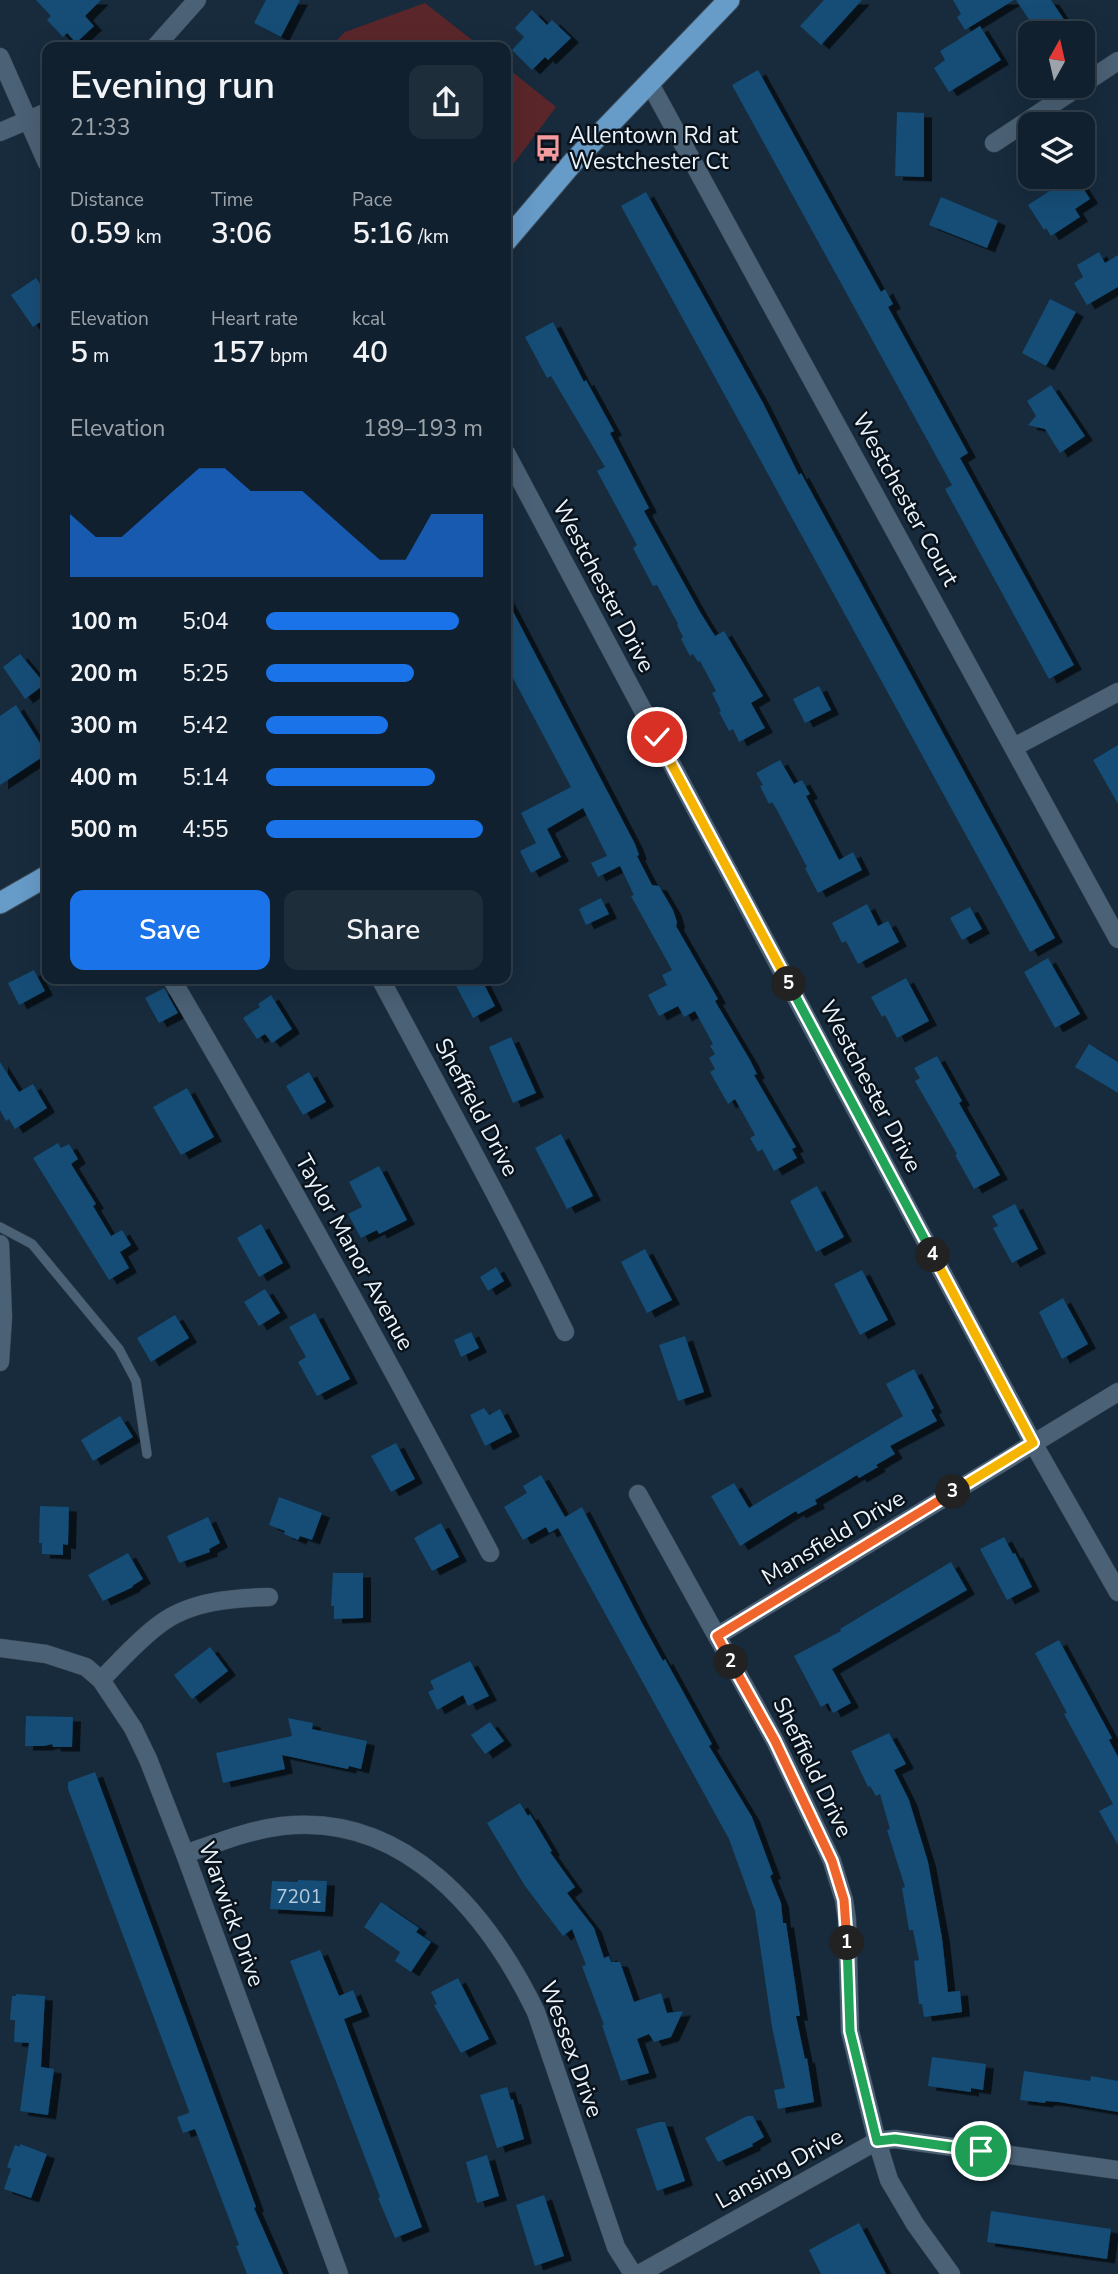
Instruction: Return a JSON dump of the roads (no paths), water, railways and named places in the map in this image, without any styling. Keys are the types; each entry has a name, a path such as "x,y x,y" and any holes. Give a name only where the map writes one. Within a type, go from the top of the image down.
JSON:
{"main road":[{"path":"511,235 552,185 729,0"},
{"path":"0,903 42,879"}],"street":[{"path":"159,42 197,0"},
{"path":"0,57 42,152"},
{"path":"1096,76 1118,61"},
{"name":"Westchester Court","path":"649,82 1118,939"},
{"path":"993,144 1062,98"},
{"path":"0,132 42,114"},
{"name":"Westchester Drive","path":"511,462 1033,1443 1118,1592"},
{"path":"1014,747 1118,692"},
{"name":"Taylor Manor Avenue","path":"175,984 243,1100 490,1553"},
{"name":"Sheffield Drive","path":"383,984 440,1085 565,1332"},
{"path":"0,1244 3,1317 0,1362"},
{"name":"Mansfield Drive","path":"717,1636 1118,1392"},
{"name":"Sheffield Drive","path":"638,1494 775,1741 832,1861 847,1920 850,2031 877,2141 889,2180 915,2224 951,2274"},
{"path":"101,1680 149,1632 176,1614 216,1602 269,1597"},
{"name":"Warwick Drive","path":"0,1648 46,1654 86,1667 101,1680 133,1728 185,1854 339,2274"},
{"name":"Wessex Drive","path":"185,1854 257,1831 283,1826 312,1825 353,1831 401,1851 453,1889 502,1951 520,1978 536,2012 616,2247 632,2274"},
{"name":"Lansing Drive","path":"639,2274 877,2141 895,2139 1118,2170"}],"lane":[{"path":"0,1227 32,1244 119,1349 136,1381 147,1454"}],"place":[{"name":"Allentown Rd at Westchester Ct","path":"548,148"}]}
